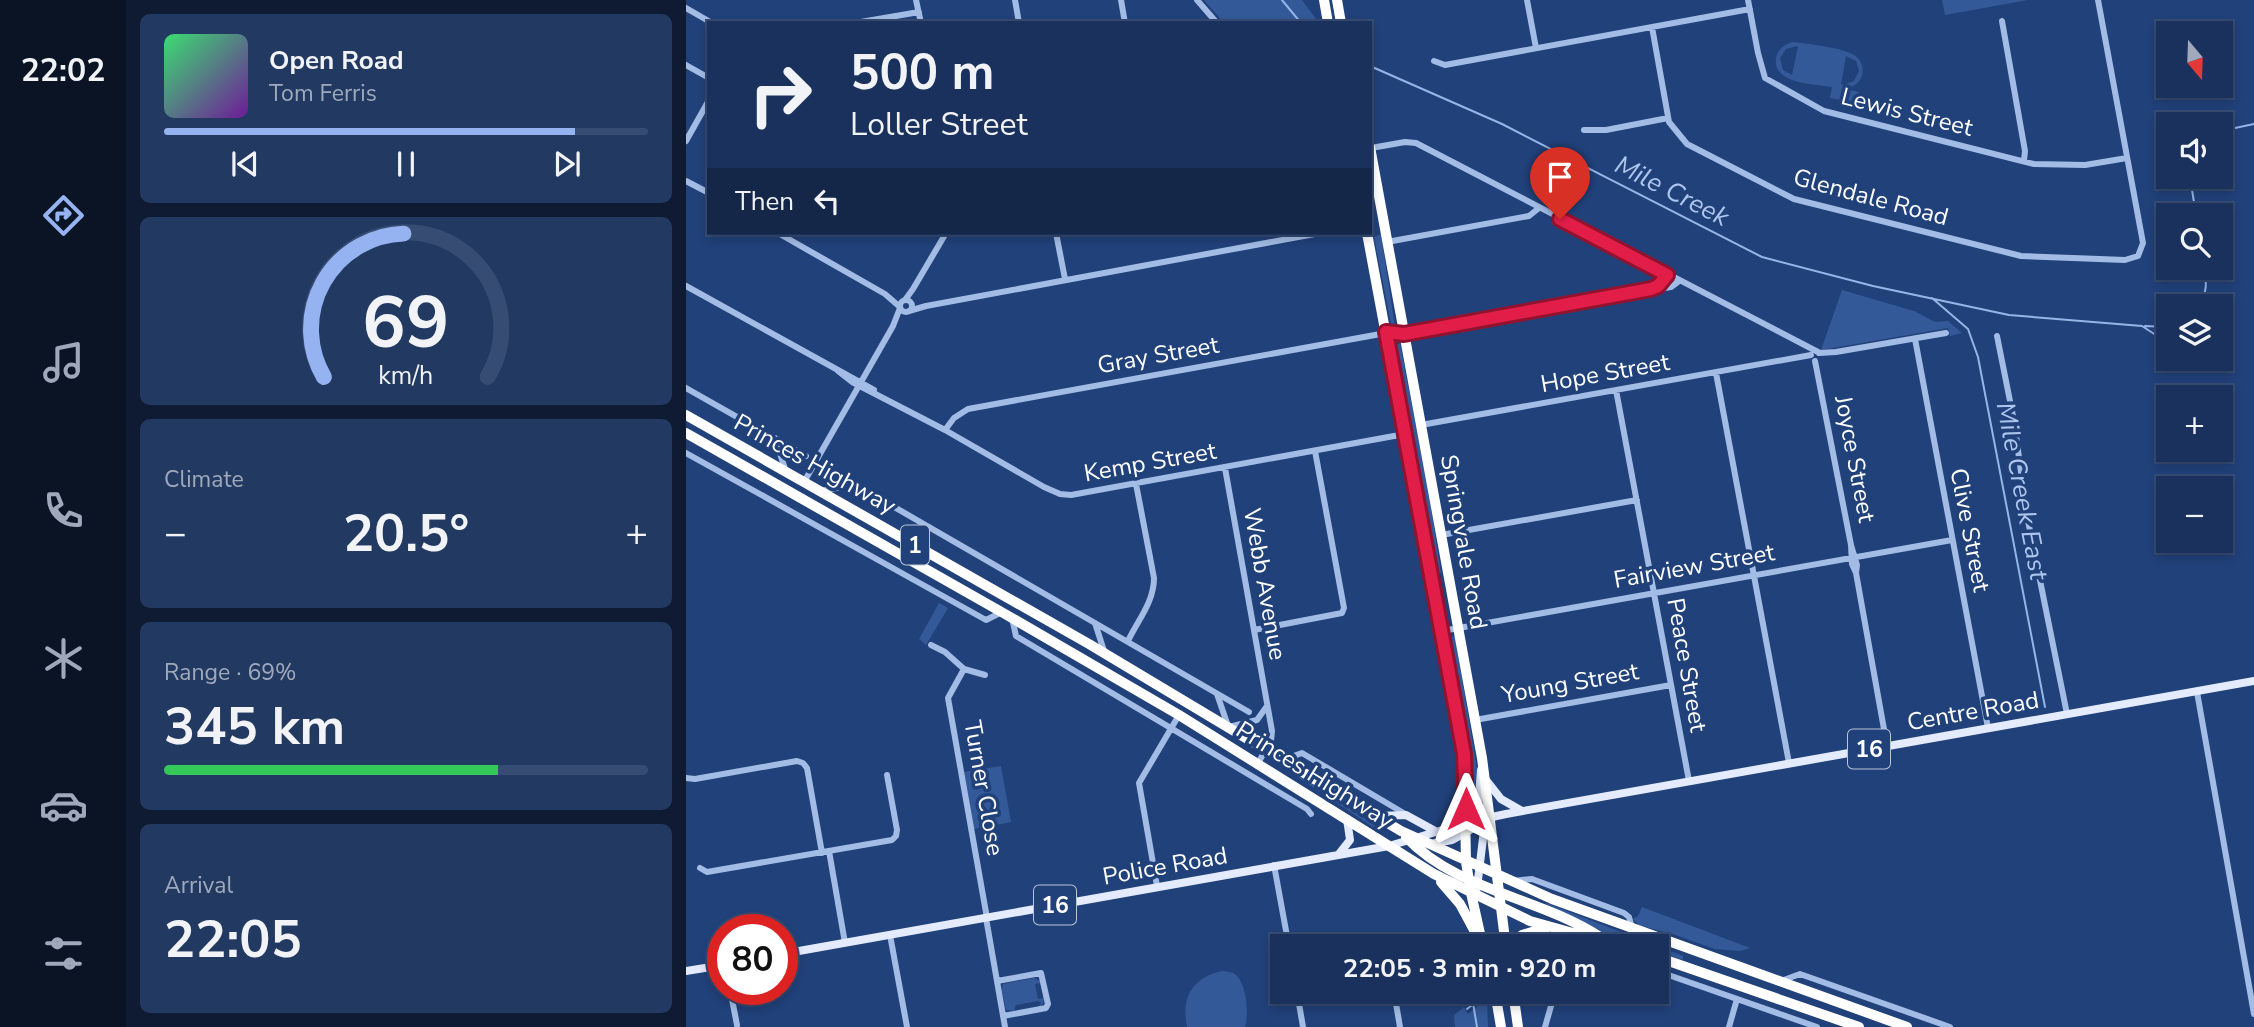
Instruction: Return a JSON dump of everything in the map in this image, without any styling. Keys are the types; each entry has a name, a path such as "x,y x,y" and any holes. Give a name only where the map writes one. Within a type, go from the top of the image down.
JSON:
{"highway":[{"path":"1324,0 1328,21"},
{"path":"1338,0 1341,21"},
{"name":"Springvale Road","path":"1372,159 1486,780 1505,934"},
{"name":"Springvale Road","path":"1367,235 1464,754 1468,826 1466,862 1480,934"},
{"path":"1386,332 1404,334"},
{"name":"Princes Highway","path":"686,415 1267,748 1377,816 1468,879 1576,924 1593,934"},
{"name":"Princes Highway","path":"686,433 1178,715 1473,898 1573,934"},
{"path":"796,495 804,482"},
{"name":"Princes Highway","path":"1410,838 1430,844 1511,882 1907,1027"},
{"path":"1434,874 1459,902 1476,934"},
{"path":"1523,934 1549,927"},
{"path":"1669,961 1859,1027"},
{"path":"1744,987 1750,971"},
{"path":"1497,1004 1501,1027"},
{"path":"1515,1004 1518,1027"}],"main road":[{"name":"Centre Road","path":"1410,838 1522,811 2254,681"},
{"path":"1468,826 1478,808 1482,758"},
{"path":"1486,780 1501,799 1522,811"},
{"path":"1377,816 1407,815 1437,832"},
{"name":"Centre Road","path":"1430,844 1447,841 1468,826 1492,817"},
{"path":"1468,879 1480,868 1484,829 1492,817"},
{"path":"1339,854 1350,840 1346,819"},
{"name":"Police Road","path":"798,951 1389,846 1410,838"},
{"path":"686,971 707,968"}],"street":[{"path":"916,0 920,21"},
{"path":"1015,0 1019,21"},
{"path":"1121,0 1125,21"},
{"path":"1197,0 1215,21"},
{"path":"1527,0 1536,48"},
{"name":"Lewis Street","path":"1748,0 1762,71 1770,82 1824,111 2024,161 2085,166 2127,158"},
{"path":"2098,0 2127,158"},
{"path":"686,8 709,21"},
{"path":"1434,61 1445,65 1750,9"},
{"path":"867,21 919,12"},
{"path":"2002,21 2025,151 2024,161"},
{"name":"Glendale Road","path":"1652,27 1668,118 1684,143 1794,199 2021,256 2125,260 2138,256 2143,243 2127,158"},
{"path":"686,65 707,77"},
{"path":"686,141 707,104"},
{"path":"1584,130 1606,130 1668,118"},
{"path":"1372,148 1405,142 1416,143 1798,343 1816,356"},
{"path":"686,181 707,192"},
{"path":"1387,242 1529,216 1539,208"},
{"path":"782,235 905,304 926,306"},
{"path":"804,482 945,235"},
{"path":"1056,235 1065,279"},
{"path":"893,326 908,312 926,306 1309,235"},
{"path":"1651,289 1658,286 1667,275"},
{"path":"1404,334 1671,286 1679,281"},
{"name":"Kemp Street","path":"686,286 1060,494 1071,495 1136,484 1405,434"},
{"path":"905,304 908,312"},
{"name":"Gray Street","path":"944,430 954,418 968,409 1386,332"},
{"name":"Hope Street","path":"1421,425 1946,333"},
{"path":"1997,336 2014,421 2027,516 2067,714"},
{"name":"Clive Street","path":"1915,339 1988,728"},
{"name":"Joyce Street","path":"1816,356 1887,746"},
{"path":"1716,373 1789,763"},
{"name":"Princes Highway","path":"686,388 806,456"},
{"name":"Peace Street","path":"1616,390 1689,781"},
{"path":"775,438 786,472"},
{"path":"1254,630 1342,613 1344,608 1315,451"},
{"name":"Princes Highway","path":"686,453 986,620 1002,612"},
{"name":"Princes Highway","path":"825,467 1249,712"},
{"name":"Webb Avenue","path":"1225,468 1272,735 1258,763"},
{"path":"821,491 855,484"},
{"path":"1128,641 1154,589 1136,484"},
{"path":"789,510 796,495"},
{"path":"1441,535 1637,500"},
{"name":"Fairview Street","path":"1442,631 1952,540"},
{"path":"927,586 934,576"},
{"name":"Princes Highway","path":"1012,618 1016,636 1307,809 1311,814"},
{"path":"1095,623 1105,654"},
{"path":"931,645 945,652 964,669 985,675"},
{"name":"Turner Close","path":"964,669 948,698 1005,1027"},
{"name":"Young Street","path":"1475,719 1671,685"},
{"path":"2197,692 2254,1014"},
{"name":"Princes Highway","path":"1216,693 1229,726"},
{"path":"1229,726 1257,720 1267,706"},
{"path":"1157,886 1139,783 1178,715"},
{"name":"Princes Highway","path":"1285,759 1298,753 1303,754 1407,815"},
{"path":"686,778 695,779 803,762 807,768 845,943"},
{"path":"700,868 707,872 890,841 896,836 897,830 887,775"},
{"path":"1274,865 1287,934"},
{"path":"890,935 907,1027"},
{"path":"997,981 1041,973 1048,1004 1046,1008 1003,1016"},
{"name":"Princes Highway","path":"1780,982 1800,974 1950,1027"},
{"path":"1669,975 1817,1027"},
{"path":"1729,1027 1737,999"},
{"path":"1299,1004 1303,1027"},
{"path":"1396,1004 1400,1027"},
{"path":"1545,1027 1552,1004"},
{"path":"733,1005 737,1025"},
{"path":"1892,1021 1897,1008"}],"shaded area":[{"path":"1204,0 1302,0 1318,21 1222,21"},
{"path":"1942,0 2028,0 1945,15"},
{"path":"1792,42 1833,48 1849,52 1856,57 1863,69 1862,75 1856,84 1846,89 1859,92 1857,103 1830,98 1832,87 1796,81 1781,73 1776,58 1784,46","holes":["1798,47 1792,75 1783,70 1780,58 1786,49","1846,56 1856,61 1859,71 1854,81 1843,85"]},
{"path":"1381,234 1395,327 1392,329 1374,237"},
{"path":"1842,290 1914,311 1935,322 1948,321 1962,333 1950,336 1948,328 1821,350"},
{"path":"1400,343 1430,500 1441,573 1436,574 1411,441 1406,392 1397,345"},
{"path":"939,603 948,608 926,645 919,639"},
{"path":"1455,636 1477,769 1474,807 1471,803 1470,757 1452,637"},
{"path":"1278,761 1381,829 1379,831 1278,764"},
{"path":"1001,766 1011,822 974,829 964,772"},
{"path":"1546,903 1626,934 1605,934 1547,906"},
{"path":"1642,907 1750,948 1740,951 1715,949 1640,926 1633,919 1638,916"},
{"path":"1669,951 1683,956 1683,960 1669,955"},
{"path":"1222,971 1238,977 1244,990 1247,1006 1245,1027 1187,1027 1186,1007 1191,990 1203,978"},
{"path":"1034,978 1041,983 1035,984 1038,999 1044,998 1043,1004 1039,1007 1041,1003 1038,1001 1016,1005 1014,1011 1006,1010 1003,984"},
{"path":"1481,1004 1487,1004 1488,1027 1455,1027 1454,1015 1464,1007 1468,1014"}],"waterway":[{"name":"Mile Creek","path":"1282,0 1299,21"},
{"name":"Mile Creek","path":"1372,67 1502,124 1762,257 1873,286 2009,315 2142,326 2156,335"},
{"path":"2233,128 2254,124"},
{"path":"2192,189 2194,203"},
{"path":"2204,294 2206,280"},
{"name":"Mile Creek East","path":"1932,298 1968,329 1978,357 2045,707"},
{"path":"2145,326 2156,326"},
{"path":"1473,1004 1477,1027"},
{"path":"1467,1009 1473,1004"}],"route":[{"path":"1466,809 1464,754 1386,332 1404,334 1651,289 1658,286 1667,275 1560,219"}]}
